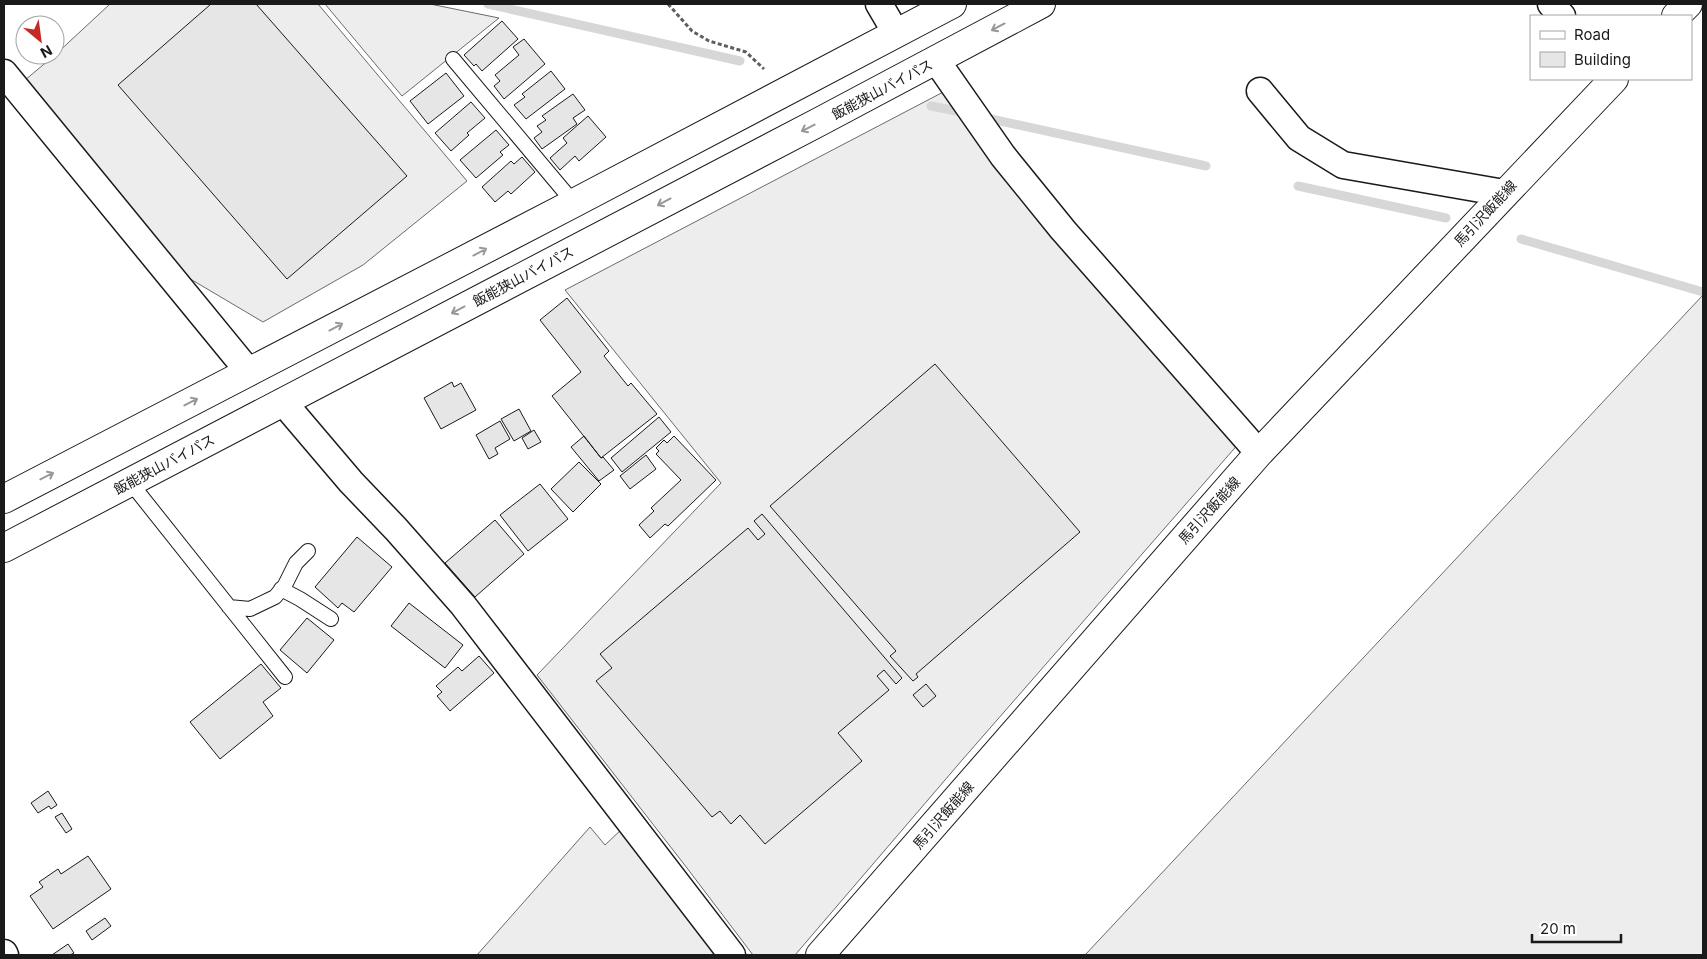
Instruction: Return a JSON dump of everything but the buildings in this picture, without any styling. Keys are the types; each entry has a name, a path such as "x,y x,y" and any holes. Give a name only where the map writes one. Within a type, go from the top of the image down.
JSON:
{"main road":[{"path":"4,499 952,4"},
{"name":"飯能狭山バイパス","path":"4,548 1041,4"},
{"path":"1677,15 1688,4"},
{"name":"馬引沢飯能線","path":"820,955 1259,453 1613,80"}],"street":[{"path":"879,4 896,33"},
{"path":"1551,4 1561,15"},
{"path":"936,60 1004,156 1063,230 1259,453"},
{"path":"4,73 249,372"},
{"path":"1260,91 1299,138 1343,165 1504,194"},
{"path":"283,402 463,605 732,955"}],"lane":[{"path":"453,59 574,203"},
{"path":"130,482 285,677"},
{"path":"229,606 250,609 275,597 285,585 296,563 308,552"},
{"path":"281,589 331,619"}],"path":[{"path":"668,4 692,31 709,41 746,52 787,90"}],"shaded area":[{"path":"110,4 318,4 467,181 363,265 263,322 187,277 25,80 43,65 65,65 65,46"},
{"path":"325,4 430,4 499,18 402,96"},
{"path":"949,89 1240,442 963,759 795,955 753,955 537,675 721,483 565,290"},
{"path":"1703,295 1703,955 1085,955"},
{"path":"590,827 605,845 624,827 724,955 477,955"}],"waterway":[{"path":"488,4 740,61"},
{"path":"931,106 967,113"},
{"path":"982,117 1206,166"},
{"path":"1298,186 1446,218"},
{"path":"1521,239 1703,292"}]}
